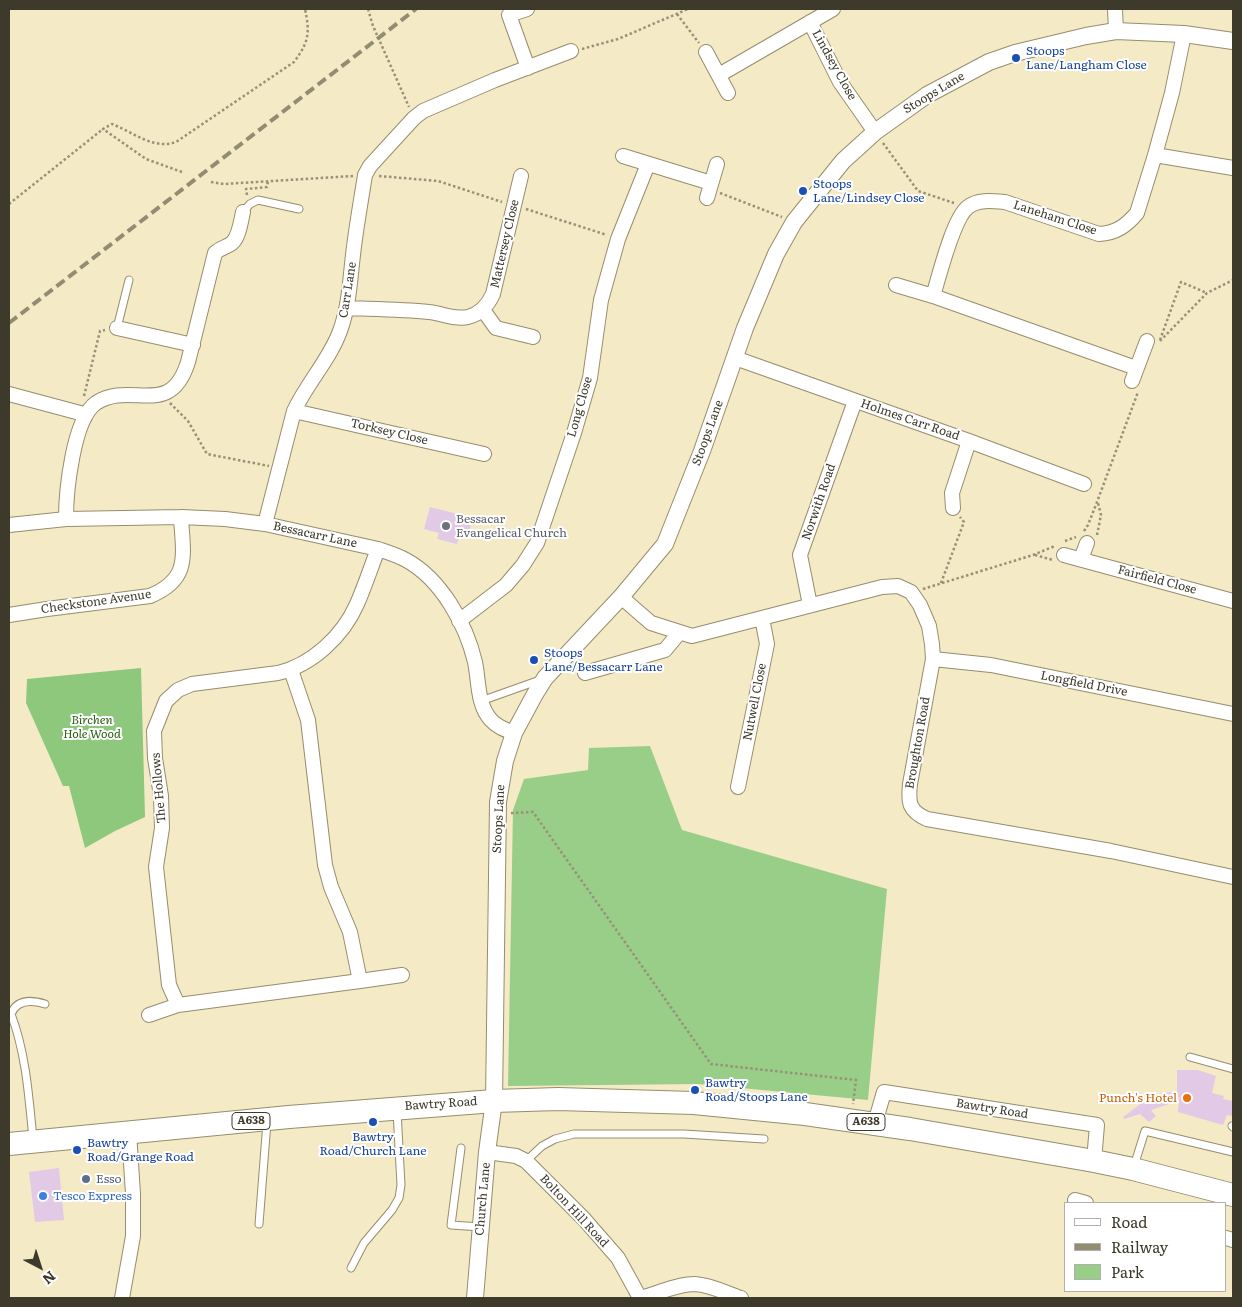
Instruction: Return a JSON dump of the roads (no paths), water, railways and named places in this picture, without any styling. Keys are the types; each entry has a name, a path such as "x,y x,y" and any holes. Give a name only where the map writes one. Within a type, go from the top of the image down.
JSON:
{"highway":[{"name":"Bawtry Road","path":"9,1144 267,1119 494,1101 558,1099 694,1103 874,1123 1094,1161 1233,1194"}],"street":[{"path":"527,9 508,12 528,68"},
{"name":"Lindsey Close","path":"718,75 833,9"},
{"path":"1115,9 1116,32"},
{"name":"Lindsey Close","path":"810,22 840,82 875,132"},
{"name":"Stoops Lane","path":"494,1101 498,813 500,784 514,733 545,678 621,597 665,544 776,254 794,222 843,161 875,132 927,95 989,62 1038,46 1116,32 1184,34 1233,41"},
{"name":"Laneham Close","path":"933,296 955,226 967,208 976,203 990,200 1005,202 1099,234 1121,229 1137,213 1172,93 1184,34"},
{"name":"Carr Lane","path":"265,524 294,411 302,394 335,342 347,308 365,175 370,166 414,118 423,111 571,51"},
{"path":"706,52 728,93"},
{"path":"1155,155 1233,168"},
{"path":"624,156 709,190 717,164"},
{"name":"Long Close","path":"459,621 506,585 523,565 537,543 574,433 590,378 601,300 618,239 648,164"},
{"name":"Mattersey Close","path":"483,310 490,303 493,294 521,176"},
{"path":"66,519 66,504 73,458 82,415 107,398 122,394 153,397 176,386 184,375 215,252 235,240 243,212"},
{"path":"896,285 933,296 1135,380 1147,341"},
{"path":"347,308 430,312 459,318 468,317 483,310 496,328 533,337"},
{"path":"117,328 192,344"},
{"name":"Holmes Carr Road","path":"735,358 1084,484"},
{"path":"9,394 82,415"},
{"name":"Norwith Road","path":"810,605 800,554 855,400"},
{"name":"Torksey Close","path":"294,411 484,454"},
{"path":"953,508 952,493 969,441"},
{"name":"Checkstone Avenue","path":"9,616 47,608 150,596 163,591 174,582 183,558 181,518"},
{"name":"Bessacarr Lane","path":"9,525 66,519 225,519 265,524 378,549 406,560 422,571 449,601 459,621 474,661 481,701 491,720 514,733"},
{"path":"1082,560 1087,543"},
{"name":"The Hollows","path":"178,1005 169,985 156,867 162,828 161,796 154,730 166,701 178,690 192,684 278,673 291,670 306,662 329,644 346,622 356,605 378,549"},
{"name":"Fairfield Close","path":"1064,555 1233,601"},
{"name":"Broughton Road","path":"810,605 882,587 898,586 911,592 920,605 929,626 933,659 910,784 910,806 918,815 927,819 1111,851 1233,877"},
{"path":"621,597 651,623 692,636 810,605"},
{"name":"Nutwell Close","path":"738,787 767,644 762,618"},
{"path":"585,673 665,650 679,633"},
{"name":"Longfield Drive","path":"933,659 991,666 1233,714"},
{"path":"291,670 308,720 325,865 331,887 350,932 360,981"},
{"path":"149,1015 178,1005 402,975"},
{"name":"Bawtry Road","path":"874,1123 884,1092 1097,1125 1094,1161"},
{"name":"Church Lane","path":"475,1298 487,1152 494,1101"},
{"path":"122,1298 133,1236 133,1194 129,1132"},
{"name":"Bolton Hill Road","path":"487,1152 516,1156 526,1161 618,1258 641,1298"},
{"path":"641,1298 672,1288 694,1284 712,1287 741,1298"}],"lane":[{"path":"243,212 250,204 258,200 299,209"},
{"path":"117,328 129,280"},
{"path":"481,701 545,678"},
{"path":"33,1142 21,1050 11,1014 14,1008 23,1002 33,1000 45,1004"},
{"path":"1190,1057 1233,1069"},
{"path":"351,1268 364,1243 392,1210 399,1198 401,1185 397,1108"},
{"path":"259,1224 267,1119"},
{"path":"1134,1169 1145,1131 1233,1152"},
{"path":"526,1161 542,1146 556,1139 574,1134 684,1134 764,1139"},
{"path":"461,1148 452,1225 481,1227"}],"railway":[{"path":"9,323 416,9"}],"place":[{"name":"Stoops Lane/Langham Close","path":"1016,58"},
{"name":"Stoops Lane/Lindsey Close","path":"803,191"},
{"name":"Bessacar Evangelical Church","path":"446,526"},
{"name":"Stoops Lane/Bessacarr Lane","path":"534,660"},
{"name":"Bawtry Road/Stoops Lane","path":"695,1090"},
{"name":"Punch's Hotel","path":"1187,1098"},
{"name":"Bawtry Road/Church Lane","path":"373,1122"},
{"name":"Bawtry Road/Grange Road","path":"77,1150"},
{"name":"Esso","path":"86,1179"},
{"name":"Tesco Express","path":"43,1196"}],"park label":[{"name":"Birchen Hole Wood","path":"92,727"}]}
